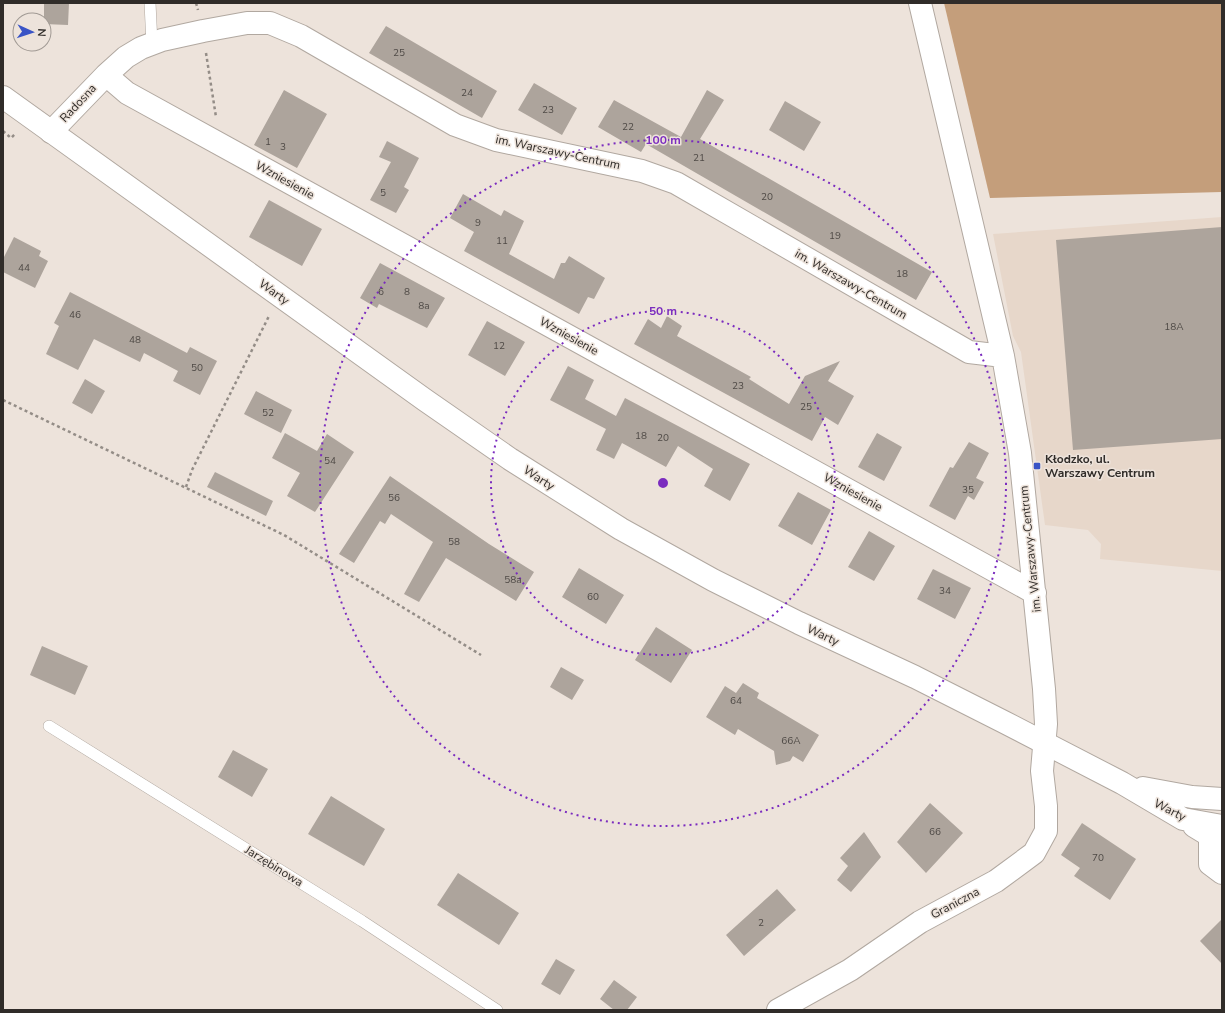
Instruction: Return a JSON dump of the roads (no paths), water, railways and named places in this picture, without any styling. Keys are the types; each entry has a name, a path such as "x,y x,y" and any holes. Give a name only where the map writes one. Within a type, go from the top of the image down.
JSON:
{"street":[{"name":"im. Warszawy-Centrum","path":"920,3 1003,356 1020,453 1035,593 1046,724 1044,743"},
{"name":"im. Warszawy-Centrum","path":"106,75 126,57 141,48 152,44 203,31 247,23 270,23 301,36 455,125 496,140 642,171 676,183 969,352 1003,356"},
{"name":"Radosna","path":"51,132 106,75"},
{"name":"Wzniesienie","path":"106,75 127,93 1035,593"},
{"name":"Warty","path":"3,97 279,296 510,459 621,528 713,580 792,620 915,677 1122,783 1183,819 1218,835"},
{"name":"Graniczna","path":"778,1010 850,970 920,922 996,881 1034,853 1046,831 1046,806 1042,771 1044,743"},
{"name":"Warty","path":"1122,783 1165,794 1222,799"},
{"path":"1218,835 1210,864 1222,873"}],"lane":[{"path":"150,3 152,44"},
{"name":"Jarzębinowa","path":"49,726 362,921 497,1010"}],"place":[{"name":"Kłodzko, ul. Warszawy Centrum","path":"1037,466"}]}
